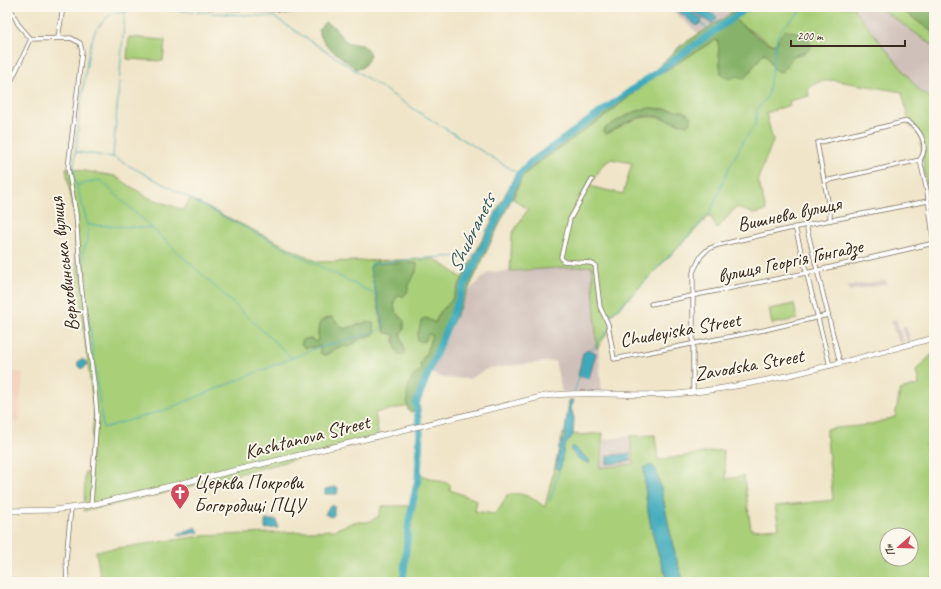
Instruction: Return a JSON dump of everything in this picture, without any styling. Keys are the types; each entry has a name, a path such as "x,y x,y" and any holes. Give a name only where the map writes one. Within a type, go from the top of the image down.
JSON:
{"main road":[{"name":"Zavodska Street","path":"568,393 637,396 694,392 723,388 830,366 934,338"},
{"name":"Kashtanova Street","path":"7,511 24,512 91,505 416,426 545,396 568,393"}],"street":[{"path":"10,7 18,24 31,39 46,40 58,38 63,7"},
{"path":"208,7 290,10 293,7"},
{"name":"Верховинська вулиця","path":"58,38 76,40 80,43 82,51 68,168 76,214 81,284 97,415 91,505"},
{"path":"7,90 31,39"},
{"path":"825,181 920,160 924,154 922,137 917,127 907,121 817,143 825,181 830,220"},
{"path":"920,160 928,200 934,244"},
{"name":"Chudeyiska Street","path":"592,180 570,219 562,249 563,261 590,263 594,265 600,307 608,324 614,359 694,344 828,315"},
{"name":"Вишнева вулиця","path":"694,392 692,297 693,272 698,260 708,249 795,227 928,200"},
{"path":"806,225 816,271 840,363"},
{"path":"795,227 830,366"},
{"name":"вулиця Георгія Гонгадзе","path":"651,304 816,271 934,244"},
{"path":"67,582 66,560 71,508"}],"shaded area":[{"path":"668,7 740,7 699,34"},
{"path":"855,7 878,7 934,46 934,100 920,91 854,9"},
{"path":"592,266 602,393 562,392 555,361 489,368 469,379 443,378 430,373 467,292 489,272"},
{"path":"886,280 887,284 849,291 848,286"},
{"path":"896,319 904,342 899,343 890,321"},
{"path":"906,326 911,341 907,342 902,327"},
{"path":"7,371 23,372 19,423 7,421"},
{"path":"630,436 634,464 600,469 604,440"}],"green space":[{"path":"740,7 855,7 854,10 920,91 934,100 934,199 928,199 920,136 916,130 910,127 902,92 832,80 818,82 808,89 809,96 789,101 790,105 766,113 773,141 758,179 766,211 755,214 736,207 717,229 710,215 610,317 613,324 597,349 592,266 510,271 512,234 528,209 513,199 522,177 535,165 608,114 648,81 715,40 718,41 721,74 738,76 743,75 751,70 764,53 767,54 773,68 785,69 793,56 805,53 803,35 786,30 782,33 774,45 740,24 729,14","holes":["650,108 673,110 680,124 650,117 626,123 606,134 604,132 605,128 626,116","611,159 632,163 623,194 589,186 603,165"]},
{"path":"741,7 749,7 734,18 758,37 774,45 786,30 790,31 807,38 811,45 810,50 793,56 785,69 780,72 773,68 767,54 764,53 745,78 736,76 730,79 721,74 718,41 715,40 648,81 608,114 535,165 522,177 442,345 419,404 419,410 411,412 408,410 408,387 411,379 421,369 420,364 427,351 432,335 428,334 426,340 422,342 418,341 417,336 422,319 426,318 435,323 440,312 451,301 515,175 531,160 646,79 680,46"},
{"path":"878,7 898,7 934,33 934,46"},
{"path":"898,7 934,7 934,33"},
{"path":"325,22 335,28 346,41 364,46 367,49 370,54 368,60 362,68 356,69 328,47 319,34 319,29"},
{"path":"129,37 165,40 163,61 127,59"},
{"path":"650,108 684,111 690,116 691,123 686,125 653,116 647,116 635,119 606,134 604,132 605,128 626,116"},
{"path":"66,168 115,176 147,197 183,210 190,199 318,262 435,259 464,279 451,301 440,312 435,323 426,318 428,334 432,334 427,351 420,364 421,369 414,376 407,395 408,406 375,413 379,438 156,495 84,511 85,472 90,472 94,412 76,265 75,223","holes":["370,268 417,271 408,284 407,293 404,296 398,296 394,301 395,311 404,321 400,333 405,351 394,343 394,335 384,332","332,317 344,329 367,322 373,335 359,339 355,344 336,347 325,355 320,353 320,345 311,348 311,339 315,342 318,340 319,324 323,320"]},
{"path":"374,263 417,263 416,271 407,293 404,296 398,296 394,301 395,311 404,321 404,330 400,333 405,351 404,355 401,356 396,350 394,335 385,332 370,268"},
{"path":"794,304 797,319 772,324 769,309"},
{"path":"332,317 344,329 367,322 373,323 375,333 359,339 349,347 338,347 324,355 320,353 320,346 305,348 301,344 303,339 311,339 315,342 318,340 318,328 320,322"},
{"path":"934,352 934,442 925,444 934,479 934,579 918,579 912,582 684,582 675,555 656,470 644,468 646,498 654,541 669,582 101,582 96,551 202,536 334,530 354,522 368,522 378,517 382,506 410,506 414,485 420,475 450,484 450,490 477,500 475,511 494,514 500,508 507,495 512,494 523,494 545,507 563,433 580,435 603,433 600,468 634,464 630,436 655,435 658,460 723,450 726,479 744,476 751,530 779,528 775,506 833,500 826,429 868,425 895,417 900,390 919,385 916,370"}],"water":[{"path":"681,7 684,7 703,20 697,26 679,12"},
{"path":"687,7 702,7 717,17 712,24"},
{"path":"588,349 596,353 589,379 578,376 583,353"},
{"path":"82,359 87,364 82,369 77,364"},
{"path":"572,399 574,401 571,408 574,418 573,435 564,447 561,467 559,470 556,468 559,447 564,438 569,401"},
{"path":"573,446 589,460 590,463 584,462 576,457 570,449"},
{"path":"630,453 631,461 607,464 607,456"},
{"path":"653,466 656,470 675,555 684,582 669,582 658,554 646,497 644,468"},
{"path":"335,487 338,488 337,494 325,494 325,489"},
{"path":"330,505 334,506 334,515 331,517 325,514"},
{"path":"266,520 277,520 278,528 265,529"},
{"path":"196,527 199,532 179,536 178,534"}],"waterway":[{"name":"Shubranets","path":"403,582 409,520 418,479 420,432 416,403 464,286 519,174 531,162 748,7"},
{"path":"610,327 612,325 609,316 639,288 710,212 729,168 744,140 755,125 757,109 768,96 777,37 781,29 805,7"},
{"path":"152,228 88,225 74,176 81,102 89,50 95,31 106,18 113,14 142,8 274,17 417,111 519,174"},
{"path":"113,157 125,11"},
{"path":"715,20 722,25"},
{"path":"700,23 712,32"},
{"path":"76,152 113,157 230,220 376,295"},
{"path":"77,185 100,180 292,358"},
{"path":"88,226 88,239 83,252 85,291 103,428 165,410 314,349 378,331 384,324 370,267 371,264 426,258 479,255"},
{"path":"591,351 607,331"},
{"path":"574,392 580,376"},
{"path":"550,501 559,470"}],"place":[{"name":"Церква Покрови Богородиці ПЦУ","path":"180,510"}]}
